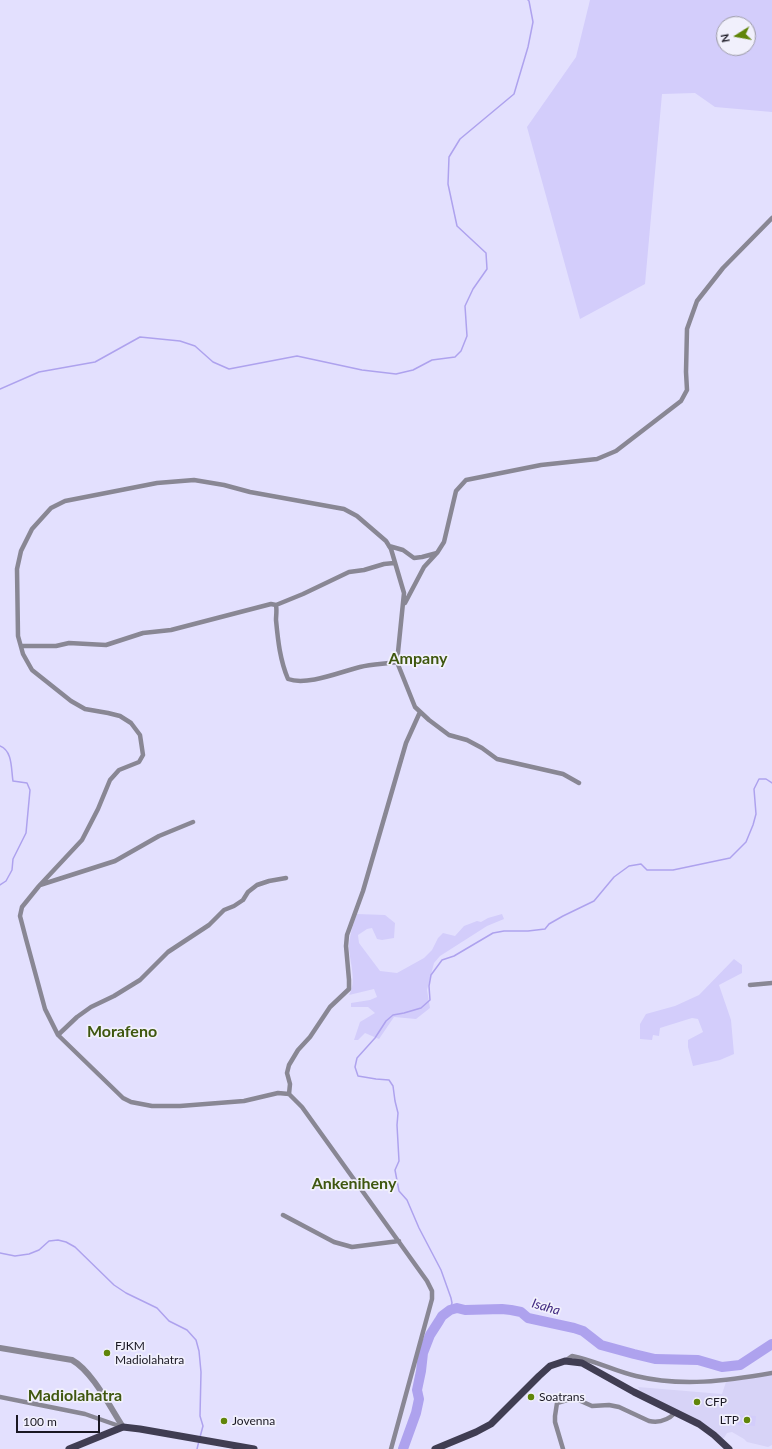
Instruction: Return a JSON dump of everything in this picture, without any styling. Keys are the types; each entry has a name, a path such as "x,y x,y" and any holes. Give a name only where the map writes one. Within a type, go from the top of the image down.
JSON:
{"main road":[{"path":"435,1449 491,1424 550,1366 565,1361 582,1363 675,1413 699,1424 729,1449"},
{"path":"69,1449 123,1427 254,1449"}],"street":[{"path":"404,605 424,568 444,542 456,491 466,480 541,465 597,459 616,451 682,401 687,390 687,329 697,301 723,268 772,218"},
{"path":"391,1449 432,1299 432,1291 427,1281 399,1241 302,1107 289,1094 278,1093 244,1101 180,1106 152,1106 131,1102 118,1093 58,1035 46,1009 20,916 22,907 39,886 82,840 110,780 119,770 139,762 143,755 140,735 131,723 120,716 85,709 71,701 32,670 23,654 18,636 17,570 21,551 32,529 51,508 65,501 157,482 194,480 224,484 250,492 344,509 357,516 386,541 389,546 404,593 404,605 397,662 415,707 449,735 467,740 482,748 497,759 563,774 579,783"},
{"path":"389,546 403,550 414,558 437,553"},
{"path":"21,646 56,646 69,643 106,645 143,633 171,630 270,604 276,605 303,594 348,572 394,563"},
{"path":"276,605 278,647 288,679 321,678 362,666 397,662"},
{"path":"289,1094 290,1084 287,1073 289,1065 298,1050 310,1037 330,1007 349,989 346,946 347,935 363,891 406,743 420,712"},
{"path":"39,886 114,861 159,836 193,822"},
{"path":"58,1035 91,1006 114,996 140,980 168,952 209,925 224,910 243,900 248,892 258,885 269,881 286,878"},
{"path":"750,984 772,983"},
{"path":"283,1215 334,1242 352,1247 399,1241"},
{"path":"0,1348 72,1360 78,1363 99,1389 123,1427"},
{"path":"565,1361 572,1356 588,1359 634,1376 661,1382 738,1379 772,1373"},
{"path":"0,1397 85,1414 123,1427"},
{"path":"563,1449 555,1416 557,1403 567,1399 574,1398 592,1406 609,1405 619,1407 654,1422 669,1419 675,1413"}],"shaded area":[{"path":"590,0 772,0 772,112 715,107 695,93 662,94 645,284 580,319 527,127 576,57"},
{"path":"357,914 385,915 395,923 394,938 382,940 377,939 372,928 367,929 358,935 359,943 380,971 397,973 424,958 432,950 438,938 443,933 455,936 464,926 477,921 481,922 488,918 502,914 504,919 487,926 440,956 434,963 427,990 430,1008 416,1019 394,1017 379,1039 365,1033 358,1040 354,1040 360,1022 375,1013 368,1007 351,1007 351,1003 370,1000 377,997 374,989 349,995 353,984 353,978 349,944"},
{"path":"734,959 742,965 742,973 719,985 731,1020 734,1054 720,1060 693,1066 688,1047 688,1040 703,1032 698,1019 692,1018 660,1028 659,1036 653,1035 652,1040 640,1039 640,1024 646,1014 675,1006 699,995"},
{"path":"772,1375 772,1445 768,1447 747,1442 732,1432 727,1433 724,1438 720,1438 679,1411 640,1391 638,1387 722,1394 726,1382"},
{"name":"LTP","path":"739,1415 756,1416 755,1426 738,1425"}],"waterway":[{"path":"0,389 39,372 95,362 140,337 180,341 195,346 213,362 229,369 297,356 362,370 396,374 413,370 432,360 455,357 461,351 467,336 465,306 473,289 487,269 486,253 457,226 448,184 449,157 460,139 514,94 528,47 533,22 528,0"},
{"path":"0,746 4,748 9,756 13,781 27,783 30,790 26,833 13,859 12,870 6,881 0,885"},
{"path":"450,1310 452,1303 451,1298 441,1270 419,1228 407,1200 399,1191 395,1170 399,1161 397,1125 398,1113 393,1086 389,1080 358,1076 355,1067 357,1058 375,1038 386,1021 393,1015 421,1008 430,1000 429,986 431,975 442,960 454,956 493,933 545,929 549,924 594,901 614,877 629,866 641,864 647,870 673,870 730,858 746,842 753,825 756,814 754,789 759,779 766,779 772,783"},
{"path":"0,1253 15,1256 29,1254 39,1250 49,1241 58,1240 66,1242 75,1247 114,1285 126,1293 157,1308 169,1321 187,1330 196,1340 199,1351 201,1372 200,1416 203,1426 200,1437"},
{"name":"Isaha","path":"403,1449 416,1413 419,1399 417,1390 423,1353 430,1335 442,1316 450,1310 457,1308 465,1310 502,1309 521,1312 528,1318 583,1331 601,1345 655,1359 698,1360 722,1367 740,1365 772,1344"},
{"path":"197,1449 199,1441"}],"place":[{"name":"FJKM Madiolahatra","path":"107,1353"},
{"name":"Soatrans","path":"531,1397"},
{"name":"CFP","path":"697,1402"},
{"name":"LTP","path":"747,1420"},
{"name":"Jovenna","path":"224,1421"}],"district":[{"name":"Ampany","path":"418,659"},
{"name":"Morafeno","path":"122,1032"},
{"name":"Ankeniheny","path":"354,1184"},
{"name":"Madiolahatra","path":"75,1396"}]}
